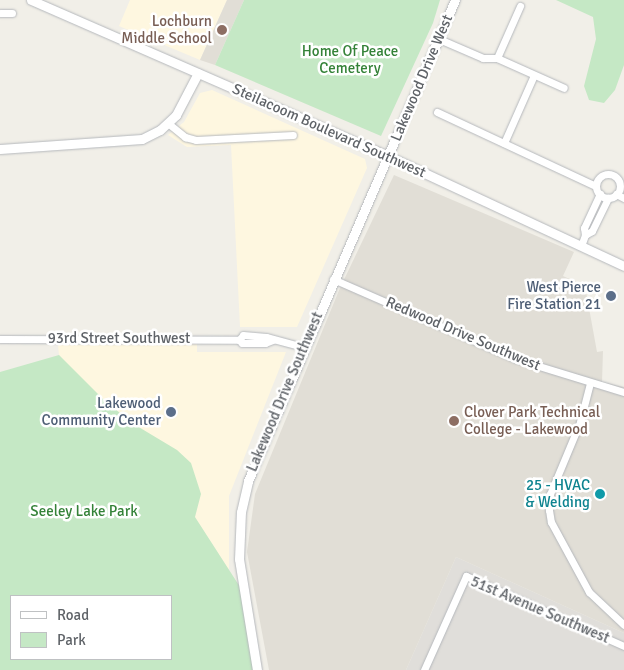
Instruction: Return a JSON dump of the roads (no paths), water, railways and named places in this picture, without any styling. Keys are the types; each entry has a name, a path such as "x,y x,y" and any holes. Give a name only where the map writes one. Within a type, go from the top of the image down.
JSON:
{"main road":[{"name":"Steilacoom Boulevard Southwest","path":"32,0 388,156 624,266"},
{"name":"Lakewood Drive West","path":"388,156 455,0"},
{"path":"0,149 132,141 150,135 169,124 198,73"},
{"name":"Lakewood Drive Southwest","path":"257,670 240,574 241,512 252,467 388,156"}],"street":[{"path":"496,58 520,6"},
{"path":"0,13 12,13"},
{"path":"439,39 483,58 496,58 564,88"},
{"path":"504,143 534,75"},
{"path":"438,112 596,186 600,194 608,198"},
{"path":"169,124 185,137 196,140 293,135"},
{"path":"581,246 586,235 592,231 608,198 616,194 619,182 612,175 603,175 596,186"},
{"path":"586,235 584,228 600,194"},
{"path":"616,194 624,198"},
{"name":"Redwood Drive Southwest","path":"333,279 516,359 624,392"},
{"name":"93rd Street Southwest","path":"0,338 239,340 243,335 303,347"},
{"path":"590,383 580,422 550,494 549,510 551,522 589,592 624,625"},
{"name":"51st Avenue Southwest","path":"424,670 466,576 624,646"}],"place":[{"name":"Lochburn Middle School","path":"222,30"},
{"name":"West Pierce Fire Station 21","path":"611,296"},
{"name":"Lakewood Community Center","path":"171,412"},
{"name":"Clover Park Technical College - Lakewood","path":"454,421"},
{"name":"25 - HVAC & Welding","path":"600,494"}],"park label":[{"name":"Home Of Peace Cemetery","path":"350,60"},
{"name":"Seeley Lake Park","path":"84,512"}]}
